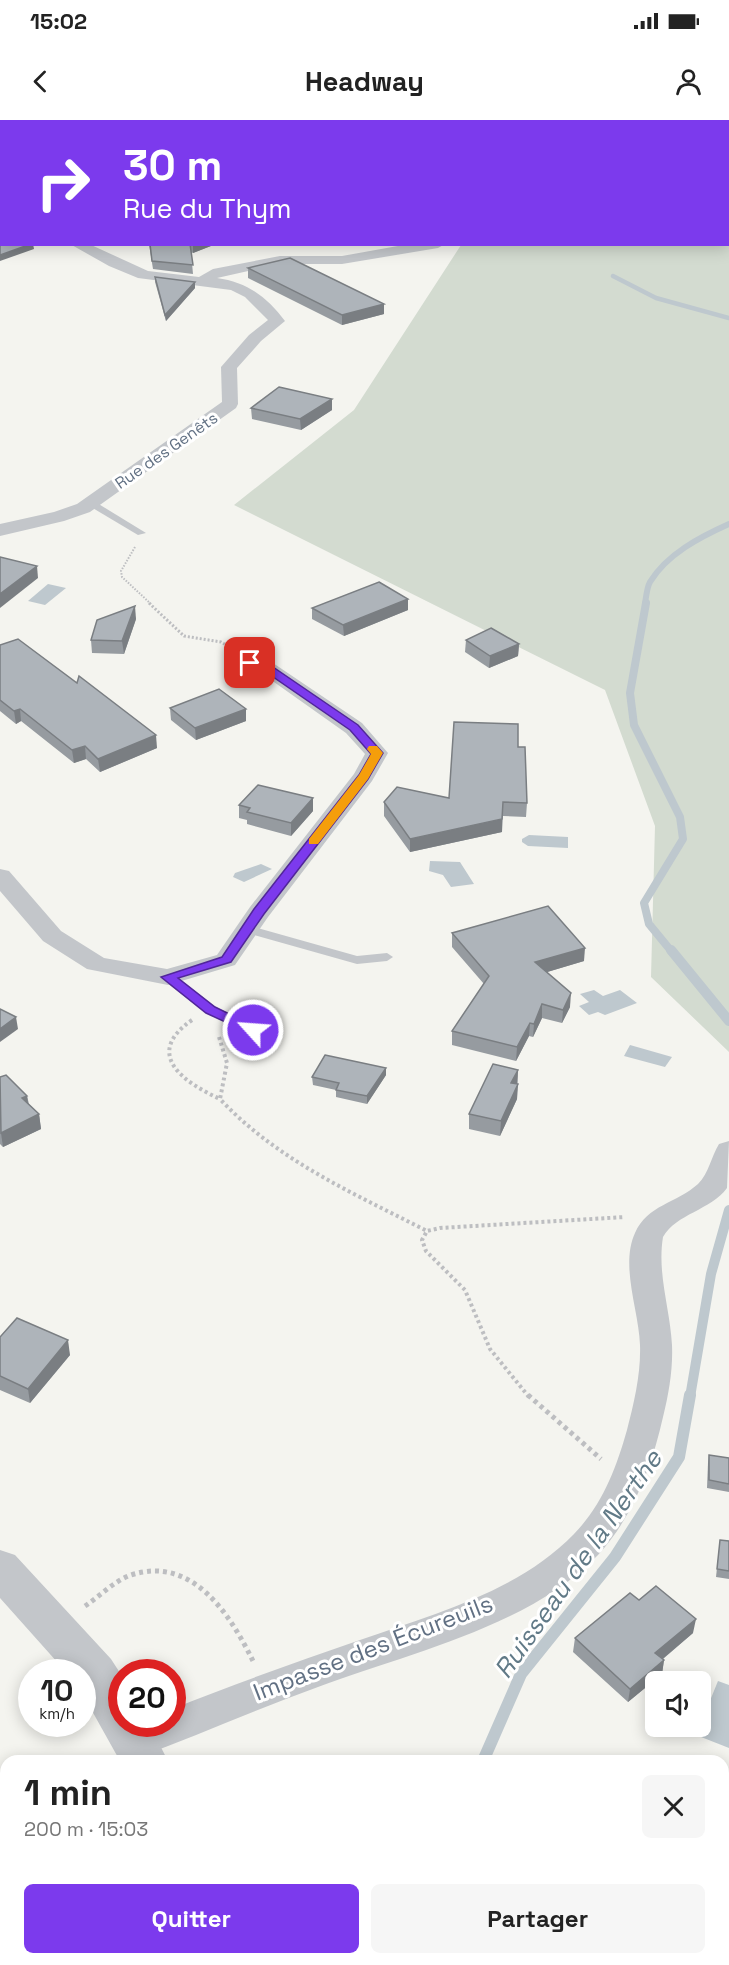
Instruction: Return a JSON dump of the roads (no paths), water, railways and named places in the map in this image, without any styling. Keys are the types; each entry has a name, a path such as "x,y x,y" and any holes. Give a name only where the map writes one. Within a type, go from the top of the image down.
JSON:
{"street":[{"name":"Rue des Genêts","path":"0,530 66,516 94,505 110,489 230,405 229,367 255,338 277,321 265,304 249,291 229,284 203,280 152,277 82,246"},
{"path":"203,280 218,272 280,260 342,260 426,246"},
{"path":"0,876 52,936 96,964 168,977 226,960 247,929 364,776 377,753 354,728 263,665 250,663"},
{"name":"Impasse des Écureuils","path":"186,1717 471,1616 534,1583 574,1556 610,1515 641,1440 651,1398 656,1346 647,1282 648,1237 656,1225 709,1190 722,1172 729,1151"},
{"path":"0,1568 95,1673 108,1695"}],"lane":[{"path":"94,505 141,532"},
{"path":"247,929 357,960 387,957"},
{"path":"168,977 211,1010 253,1030"}],"waterway":[{"path":"613,276 656,298 729,318"},
{"name":"Ruisseau de la Nerthe","path":"645,604 650,582 665,563 696,541 729,524"},
{"name":"Ruisseau de la Nerthe","path":"646,603 630,693 634,725 680,817 683,839 644,903 649,924 672,952"},
{"name":"Ruisseau de la Nerthe","path":"671,950 729,1021"},
{"name":"Ruisseau de la Nerthe","path":"690,1397 711,1274 729,1210"},
{"name":"Ruisseau de la Nerthe","path":"486,1755 521,1674 615,1557 679,1457 690,1395"}]}
